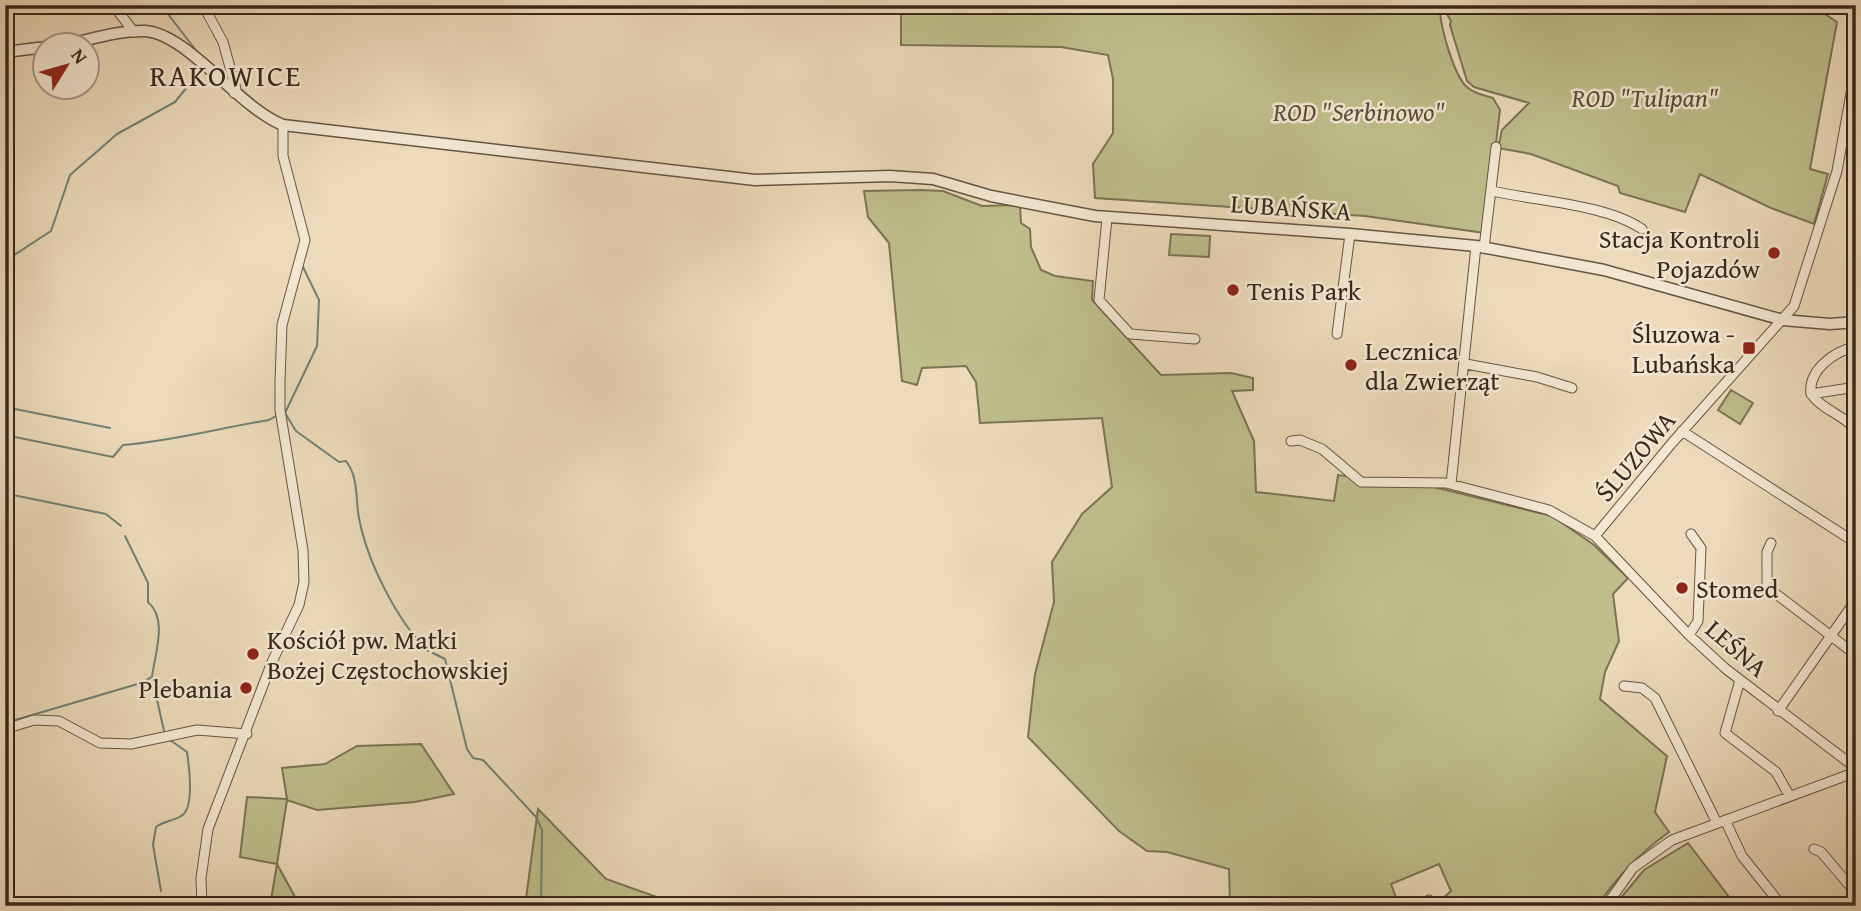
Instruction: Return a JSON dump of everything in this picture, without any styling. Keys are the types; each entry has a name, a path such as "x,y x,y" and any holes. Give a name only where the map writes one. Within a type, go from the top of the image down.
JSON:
{"street":[{"path":"113,5 134,32"},
{"path":"203,5 223,42 236,89 234,93"},
{"path":"102,38 134,32 165,37 260,114 283,125 284,156 305,240 282,325 280,382 282,422 305,576 299,604 272,662 247,734 235,756 208,829 201,878 202,906"},
{"path":"5,52 32,49"},
{"name":"ŚLUZOWA","path":"1595,536 1682,431 1794,306 1836,171 1856,66"},
{"name":"LUBAŃSKA","path":"283,125 755,180 890,176 933,179 991,196 1101,217 1350,234 1480,247 1604,270 1783,320 1821,324 1856,322"},
{"path":"1451,484 1480,247 1492,191 1496,147"},
{"path":"1492,191 1565,203 1629,220 1642,229"},
{"path":"1101,217 1099,300 1130,334 1195,339"},
{"path":"1337,334 1350,234"},
{"path":"1856,347 1842,349 1830,357 1812,379 1811,394 1816,401 1843,417 1856,430"},
{"path":"1466,365 1537,377 1573,388"},
{"path":"1811,394 1856,387"},
{"path":"1682,431 1856,543"},
{"name":"LEŚNA","path":"1291,441 1300,440 1322,449 1361,482 1451,484 1549,510 1595,536 1689,635 1778,711 1856,770"},
{"path":"1689,635 1698,621 1701,548 1691,534"},
{"path":"1771,542 1767,552 1768,586 1856,654"},
{"path":"1778,711 1856,600"},
{"path":"1740,680 1725,733 1776,772 1789,795"},
{"path":"1624,686 1642,688 1655,698 1742,856 1782,906"},
{"path":"5,729 34,720 59,721 100,743 131,744 197,730 247,734"},
{"path":"1606,906 1626,875 1647,856 1672,840 1856,770"},
{"path":"1814,849 1821,852 1856,893"}],"green space":[{"path":"901,5 1811,5 1837,22 1810,169 1828,174 1814,224 1771,208 1700,174 1685,212 1620,193 1618,186 1531,154 1498,148 1502,130 1529,103 1474,87 1467,81 1451,21 1445,11 1440,13 1441,21 1449,53 1462,81 1479,94 1493,98 1500,110 1485,233 1365,216 1095,198 1093,164 1113,133 1113,79 1108,55 1061,47 901,45"},
{"path":"864,191 943,191 982,206 1020,205 1021,223 1030,229 1031,247 1041,270 1055,276 1093,281 1092,300 1161,375 1231,373 1253,378 1253,390 1232,391 1254,441 1256,492 1334,501 1338,475 1430,486 1552,516 1594,545 1628,578 1613,594 1619,641 1605,672 1600,699 1667,756 1655,812 1669,832 1630,866 1597,906 1434,906 1451,891 1439,864 1391,884 1399,906 1338,904 1314,899 1313,906 1230,906 1229,869 1167,852 1147,851 1119,831 1028,737 1035,674 1054,602 1052,562 1082,514 1112,487 1102,418 980,423 976,382 966,366 922,368 917,385 902,381 889,243 868,217"},
{"path":"1171,234 1210,236 1209,257 1169,255"},
{"path":"1731,390 1753,403 1740,424 1718,410"},
{"path":"421,744 454,794 415,802 317,810 287,800 277,864 240,857 247,797 287,799 282,768 325,764 357,746"},
{"path":"538,809 606,879 682,906 525,906"},
{"path":"1688,843 1736,906 1614,906 1644,870"},
{"path":"277,864 300,906 270,906"}],"waterway":[{"path":"161,5 198,53"},
{"path":"5,261 51,231 70,175 117,134 175,102 200,71"},
{"path":"303,267 319,300 317,346 285,413 296,431 339,462 346,461 350,467 355,481 363,535 376,571 405,624 428,651"},
{"path":"5,407 110,428"},
{"path":"5,435 113,457 123,445 160,441 269,420 276,416"},
{"path":"5,486 8,494 106,514 121,526"},
{"path":"5,723 141,683 152,677 159,627 154,609 148,602 148,583 125,536"},
{"path":"433,653 445,659 467,749 473,758 483,760 536,817 542,830 541,906"},
{"path":"152,677 164,731"},
{"path":"161,891 153,845 156,827 181,816 190,796 187,752 170,740"}],"place":[{"name":"Stacja Kontroli Pojazdów","path":"1774,253"},
{"name":"Tenis Park","path":"1233,290"},
{"name":"Śluzowa - Lubańska","path":"1749,348"},
{"name":"Lecznica dla Zwierząt","path":"1351,365"},
{"name":"Stomed","path":"1682,588"},
{"name":"Kościół pw. Matki Bożej Częstochowskiej","path":"253,654"},
{"name":"Plebania","path":"246,688"}],"district":[{"name":"RAKOWICE","path":"226,75"}],"park label":[{"name":"ROD \"Tulipan\"","path":"1645,97"},
{"name":"ROD \"Serbinowo\"","path":"1359,111"}]}
